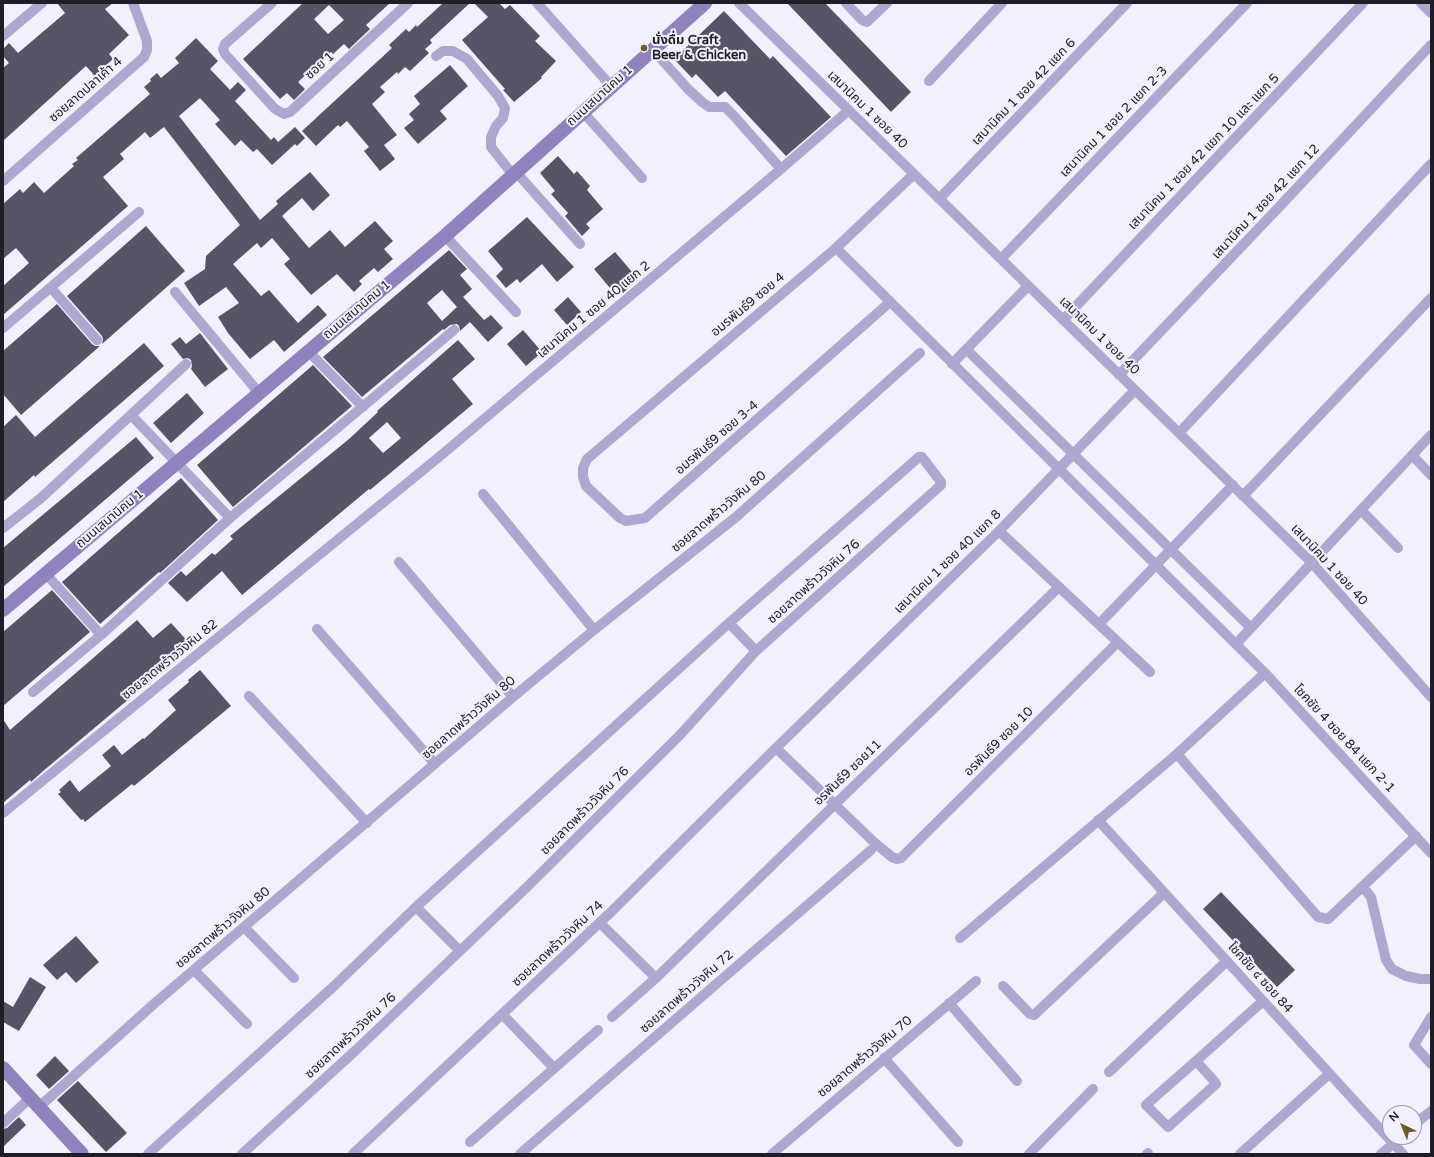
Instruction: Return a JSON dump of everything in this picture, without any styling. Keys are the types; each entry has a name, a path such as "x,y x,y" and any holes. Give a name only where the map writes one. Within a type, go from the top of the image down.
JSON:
{"street":[{"path":"3,36 42,3"},
{"name":"ซอยลาดปลาเค้า 4","path":"3,181 144,58 148,41 133,3"},
{"name":"ซอย 1","path":"272,3 225,44 223,49 224,54 275,109 284,114 290,112 408,3"},
{"path":"536,3 612,86"},
{"name":"ถนนเสนานิคม 1","path":"3,610 445,236 705,3"},
{"name":"เสนานิคม 1 ซอย 40","path":"740,3 1312,563 1431,697"},
{"path":"846,3 862,20 867,22 887,3"},
{"path":"929,80 1002,3"},
{"name":"เสนานิคม 1 ซอย 42 แยก 6","path":"939,199 1127,3"},
{"name":"เสนานิคม 1 ซอย 2 แยก 2-3","path":"1001,259 1247,3"},
{"name":"เสนานิคม 1 ซอย 42 แยก 10 และ แยก 5","path":"1063,320 1363,3"},
{"path":"1421,3 1431,13"},
{"name":"เสนานิคม 1 ซอย 42 แยก 12","path":"1119,375 1431,45"},
{"path":"653,50 688,89 702,102 709,107 725,108 734,116 781,169"},
{"path":"436,56 443,51 453,51 467,59 498,96 505,108 504,118 496,126 491,137 491,147 580,244"},
{"name":"เสนานิคม 1 ซอย 40 แยก 2","path":"354,527 781,169 849,110"},
{"path":"583,112 642,178"},
{"path":"1179,433 1431,164"},
{"name":"อมรพันธ์9 ซอย 4","path":"595,452 836,248 914,174"},
{"path":"3,328 139,212"},
{"path":"445,236 516,312"},
{"name":"โชคชัย 4 ซอย 84 แยก 2-1","path":"836,248 1265,673 1431,853"},
{"path":"952,364 1028,286"},
{"path":"51,288 97,340"},
{"path":"175,292 259,393"},
{"path":"1243,496 1431,298"},
{"name":"อมรพันธ์9 ซอย 3-4","path":"595,452 587,459 583,468 583,478 586,486 620,518 626,521 645,518 890,302"},
{"path":"33,692 101,635 230,518 454,330"},
{"path":"966,350 1251,628"},
{"path":"308,351 363,407"},
{"name":"ซอยลาดพร้าววังหิน 80","path":"3,1124 35,1103 194,970 513,697 594,630 736,517 920,353"},
{"path":"3,528 41,498 186,364"},
{"name":"เสนานิคม 1 ซอย 40 แยก 8","path":"776,748 999,531 1058,468 1135,390"},
{"path":"130,415 230,518"},
{"path":"1236,644 1431,435"},
{"name":"ซอยลาดพร้าววังหิน 76","path":"155,1152 333,987 416,907 729,623 920,456 942,483 756,651 680,735 527,887 355,1052 242,1154"},
{"path":"1412,456 1431,475"},
{"path":"1099,624 1232,485"},
{"path":"483,494 594,630"},
{"path":"1361,510 1398,548"},
{"name":"ซอยลาดพร้าววังหิน 82","path":"3,813 354,527"},
{"path":"999,531 1150,672"},
{"path":"399,562 513,697"},
{"path":"46,574 101,635"},
{"name":"อรพันธ์9 ซอย11","path":"612,1017 656,978 1058,587"},
{"path":"729,623 756,651"},
{"path":"317,629 435,764"},
{"name":"อรพันธ์9 ซอย 10","path":"835,804 876,844 892,857 897,859 901,858 1118,642"},
{"path":"960,938 1176,754 1265,673"},
{"path":"248,696 367,823"},
{"path":"776,748 835,804"},
{"name":"ซอยลาดพร้าววังหิน 74","path":"353,1154 600,923 776,748"},
{"path":"1176,754 1318,917 1328,919 1416,836"},
{"name":"โชคชัย ๔ ซอย 84","path":"1098,820 1329,1074 1382,1125"},
{"name":"ซอยลาดพร้าววังหิน 72","path":"520,1154 871,850"},
{"path":"1362,887 1371,897 1386,960 1392,969 1413,978 1431,979"},
{"path":"1003,986 1030,1014 1034,1015 1164,893"},
{"path":"416,907 460,950"},
{"path":"600,923 656,978"},
{"path":"244,927 294,978"},
{"path":"1110,1072 1227,961"},
{"path":"194,970 247,1024"},
{"name":"ซอยลาดพร้าววังหิน 70","path":"772,1154 976,981"},
{"path":"1196,1061 1216,1082 1216,1084 1168,1126 1146,1105 1263,1001"},
{"path":"949,1003 1017,1081"},
{"path":"502,1014 554,1068"},
{"path":"1431,1017 1414,1045 1431,1064"},
{"path":"470,1142 598,1030"},
{"path":"884,1058 958,1142"},
{"path":"3,1068 82,1154"},
{"path":"1240,1154 1329,1074"},
{"path":"1029,1154 1092,1089"},
{"path":"1422,1118 1431,1111"},
{"path":"1381,1154 1391,1145"}],"building":[{"path":"57,3 113,3 105,9 129,35 109,54 113,59 102,69 109,76 101,83 86,66 3,141 3,68 9,63 3,56 3,49 9,43 18,53 65,13"},
{"path":"303,3 390,3 366,25 370,29 349,49 344,44 333,54 331,52 298,82 305,89 294,100 287,93 280,99 243,59","holes":["329,5 344,20 328,34 314,19"]},
{"path":"443,3 470,3 430,40 432,43 425,49 429,53 410,71 405,67 380,87 385,92 372,104 397,135 384,145 395,159 380,171 364,151 369,147 347,121 340,127 338,125 316,146 302,131 392,48 389,45 406,29 409,32 416,25 417,27"},
{"path":"474,3 499,3 505,9 510,5 540,36 535,41 556,61 541,77 542,78 514,102 503,90 505,89 462,40 488,17"},
{"path":"787,3 825,3 911,92 891,112"},
{"path":"724,11 770,59 773,56 831,117 786,156 725,91 718,97 696,74 692,78 674,59"},
{"path":"196,38 218,61 210,69 230,90 238,82 246,90 235,101 271,140 274,137 278,142 295,127 305,138 297,146 295,144 272,165 257,149 253,152 241,140 235,146 215,124 220,120 200,98 179,116 260,220 278,204 276,201 310,172 330,195 313,211 302,198 282,216 309,248 330,230 345,247 375,221 393,241 384,249 393,259 378,272 374,268 359,281 362,284 354,292 337,274 311,295 284,264 290,259 272,238 261,248 257,243 233,264 261,296 269,290 298,323 318,305 327,315 284,352 274,340 250,359 228,333 218,317 239,303 226,287 199,306 184,283 205,269 206,256 240,225 164,127 150,138 145,132 120,154 124,159 103,177 128,206 3,315 3,286 29,263 16,248 3,259 3,204 20,189 23,193 34,182 44,193 74,166 72,164 78,160 76,158 150,94 144,87 151,81 150,79 157,73 161,78 179,63 175,58"},
{"path":"450,65 468,86 440,111 447,119 418,144 404,128 414,120 409,114 420,104 414,96"},
{"path":"558,156 574,174 577,171 590,186 587,190 603,209 586,224 590,228 582,236 565,216 568,213 551,194 555,191 540,173"},
{"path":"527,217 574,267 557,282 542,264 520,283 517,279 506,288 496,276 503,269 488,251"},
{"path":"146,226 185,271 102,344 102,336 67,296"},
{"path":"449,250 467,269 460,275 472,289 463,297 484,320 491,315 503,328 488,342 470,322 460,331 457,324 450,325 444,330 443,329 362,397 323,357","holes":["442,290 457,307 442,321 427,303"]},
{"path":"615,252 638,279 623,293 615,284 610,288 594,269"},
{"path":"568,297 581,312 567,325 554,310"},
{"path":"57,304 92,344 95,346 100,346 21,415 3,394 3,351"},
{"path":"523,330 542,352 526,366 507,344"},
{"path":"200,333 228,369 205,387 191,369 191,360 188,358 183,359 171,344 180,337 186,344"},
{"path":"458,340 475,359 452,379 473,404 242,595 222,571 187,602 168,583 181,571 186,576 212,553 215,555 233,539 230,536 349,439 378,412 377,411","holes":["387,422 401,438 383,453 369,438"]},
{"path":"144,343 164,366 35,477 34,475 3,502 3,427 16,415 35,437"},
{"path":"313,365 352,406 233,507 197,465"},
{"path":"187,393 204,413 171,443 153,423"},
{"path":"136,437 154,458 3,587 3,548"},
{"path":"181,478 218,520 160,573 159,572 100,624 62,582"},
{"path":"52,590 90,632 3,706 3,632"},
{"path":"137,620 153,638 171,623 192,646 31,782 30,780 3,803 3,719 10,730"},
{"path":"200,670 231,706 134,786 132,784 85,822 83,819 81,820 58,794 61,792 59,790 70,780 79,792 111,766 102,755 114,745 122,755 143,738 144,739 176,710 168,700 189,682 188,680"},
{"path":"1221,892 1295,970 1277,987 1203,909"},
{"path":"76,936 99,962 76,983 66,972 57,980 43,965"},
{"path":"30,977 46,987 19,1031 3,1022 3,1001 13,1007"},
{"path":"55,1056 69,1071 49,1089 36,1075"},
{"path":"78,1081 127,1133 106,1152 57,1100"},
{"path":"19,1117 26,1125 3,1147 3,1129 7,1128"}],"place":[{"name":"นั่งดื่ม Craft Beer & Chicken","path":"644,48"}]}
